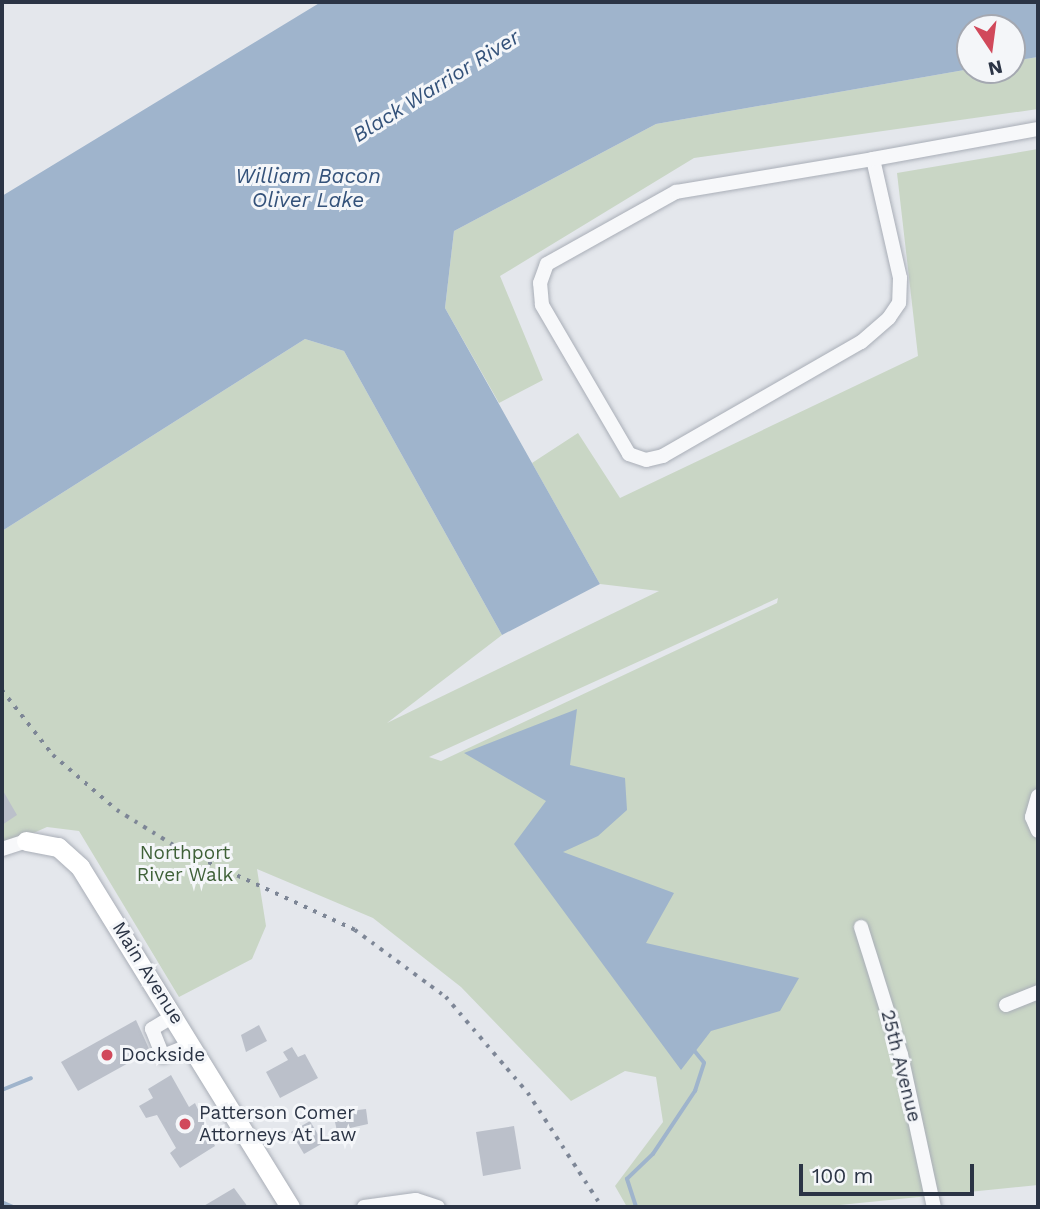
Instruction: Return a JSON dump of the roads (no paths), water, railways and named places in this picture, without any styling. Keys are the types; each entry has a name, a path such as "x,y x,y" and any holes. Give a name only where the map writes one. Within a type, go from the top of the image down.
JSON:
{"main road":[{"name":"Main Avenue","path":"26,841 58,847 80,867 175,1015 290,1207"}],"street":[{"path":"873,159 900,278 899,303 889,318 861,342 663,456 646,460 628,454 542,305 540,283 547,264 676,192 1038,129"},
{"path":"1038,796 1032,817 1038,831"},
{"path":"2,849 26,841"},
{"name":"25th Avenue","path":"861,927 901,1055 933,1207"},
{"path":"1006,1005 1038,992"},
{"path":"175,1015 152,1029 163,1056 192,1044"},
{"path":"364,1207 416,1200 438,1207"}],"water":[{"name":"William Bacon Oliver Lake","path":"321,2 1038,2 1038,57 1026,59 1026,14 956,14 956,71 656,124 454,231 445,308 600,584 502,635 344,351 305,339 2,531 2,196"},
{"path":"577,709 570,765 625,778 627,810 598,836 563,852 674,893 646,943 799,978 780,1011 711,1031 681,1070 514,844 546,801 464,753"}],"waterway":[{"path":"636,1207 627,1179 653,1154 695,1091 704,1063 692,1048"},
{"path":"2,1090 31,1078"},
{"path":"2,1202 13,1207"}],"railway":[{"path":"2,690 53,755 117,810 180,849 355,930 446,997 528,1093 602,1207"}],"place":[{"name":"Dockside","path":"107,1055"},
{"name":"Patterson Comer Attorneys At Law","path":"185,1124"}],"water label":[{"name":"Black Warrior River","path":"436,86"}],"park label":[{"name":"Northport River Walk","path":"185,864"}]}
